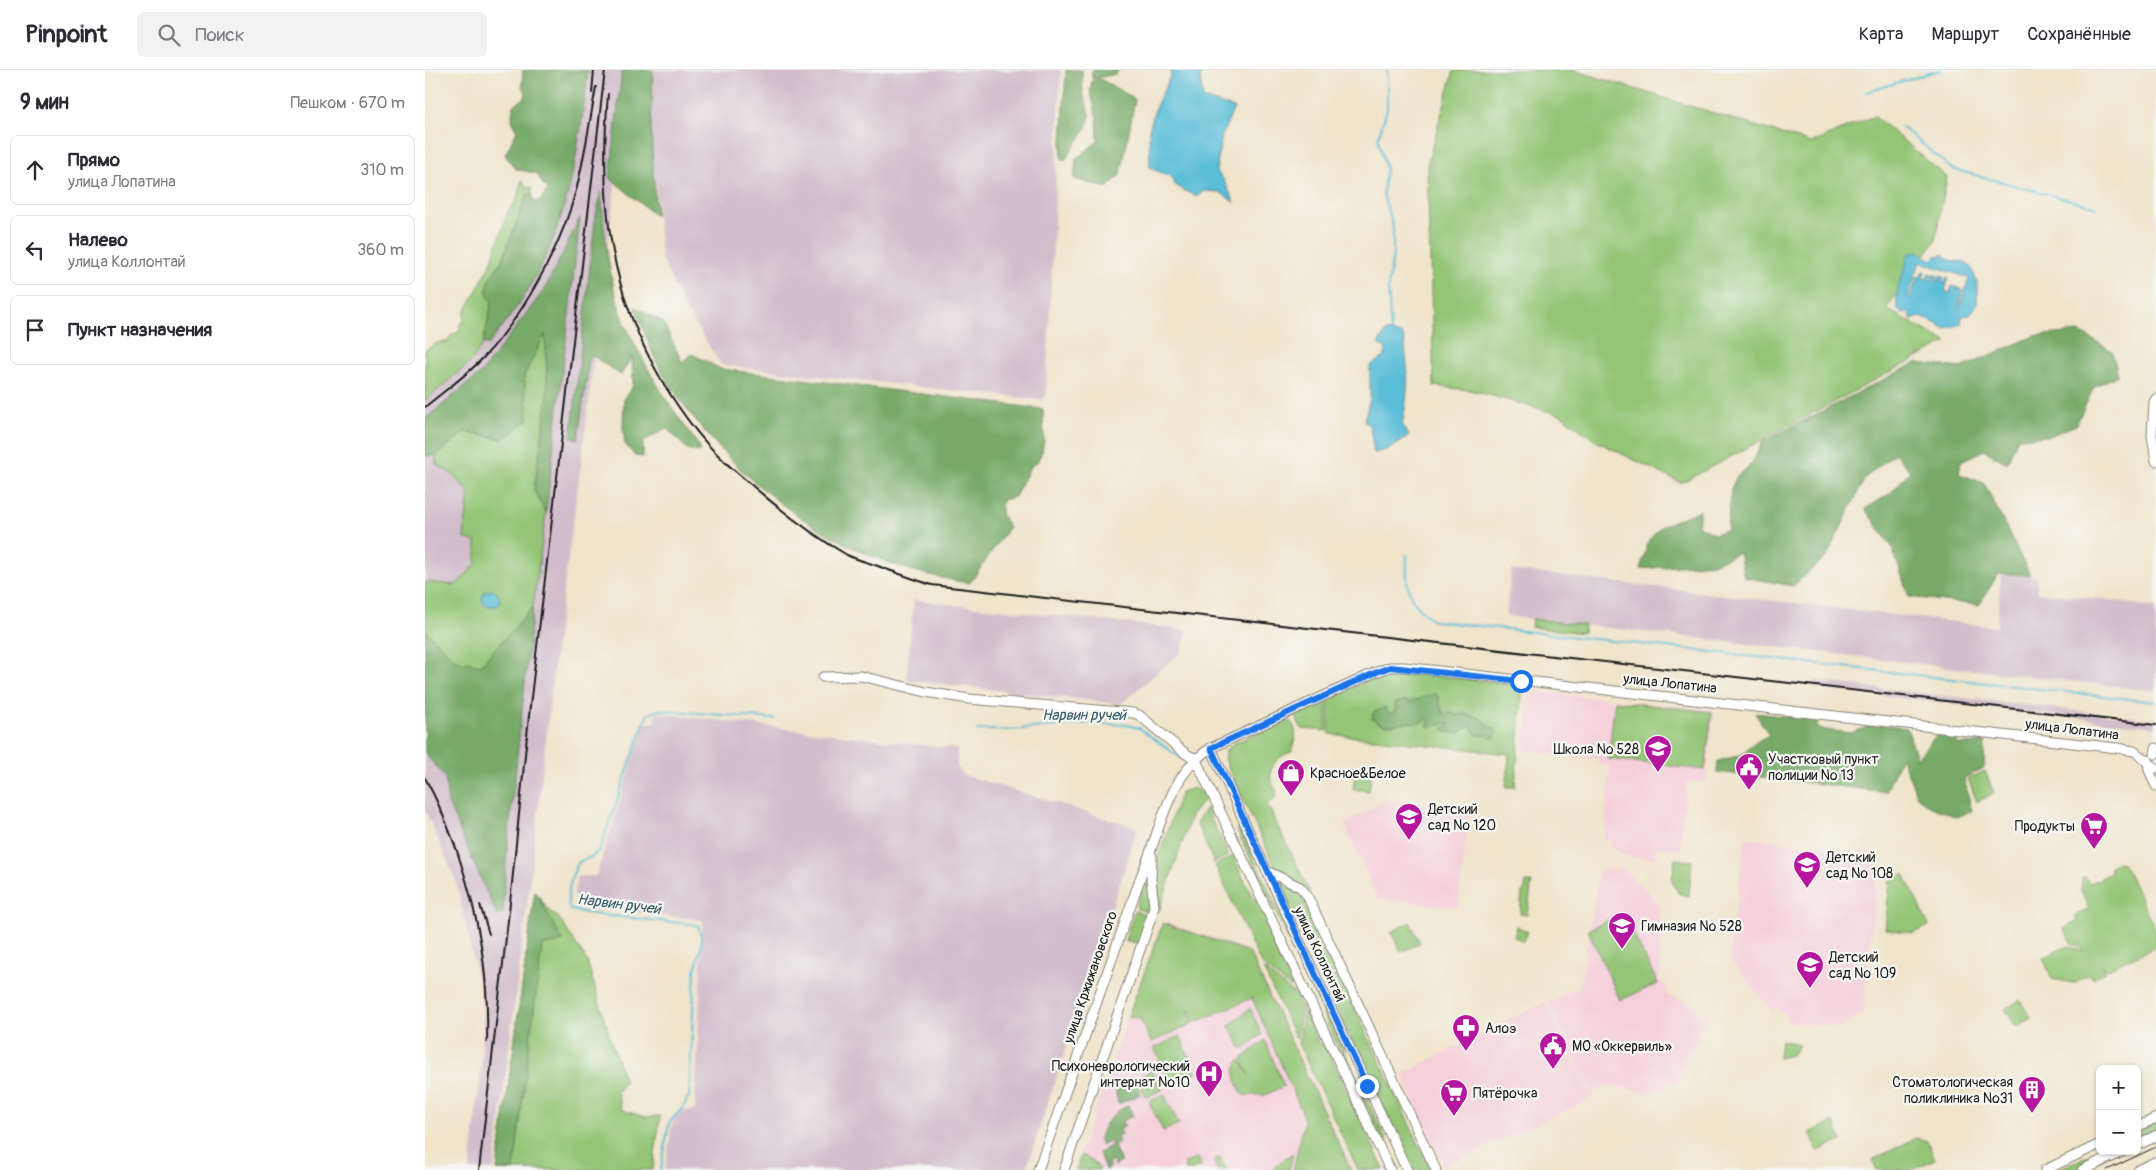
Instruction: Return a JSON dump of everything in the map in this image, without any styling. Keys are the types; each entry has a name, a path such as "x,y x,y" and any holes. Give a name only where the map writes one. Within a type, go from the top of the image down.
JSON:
{"main road":[{"path":"2141,1143 2156,1136"},
{"path":"2083,1170 2115,1155"},
{"path":"2139,1170 2156,1162"}],"street":[{"path":"2156,399 2154,402 2152,435 2156,461"},
{"name":"улица Лопатина","path":"1195,758 1211,748 1377,672 1390,667 1404,667 2117,748 2153,754 2156,768"},
{"path":"823,678 861,676 926,692 969,699 1133,713 1139,715 1186,754 1195,758"},
{"name":"улица Коллонтай","path":"1211,748 1407,1170"},
{"path":"2153,754 2149,770 2156,786"},
{"name":"улица Кржижановского","path":"1038,1170 1141,876 1176,785 1195,758"},
{"name":"улица Коллонтай","path":"1195,758 1390,1170"},
{"name":"улица Кржижановского","path":"1064,1170 1152,915 1154,906 1151,879 1152,850"},
{"path":"1269,872 1300,887 1307,894 1436,1170"},
{"path":"1141,876 1151,879"},
{"path":"2141,1125 2156,1118"},
{"path":"2045,1170 2096,1146"}],"shaded area":[{"path":"582,70 629,70 583,449 556,645 536,831 494,1170 470,1170 481,1068 484,1009 456,881 425,810 425,395 481,343 526,283"},
{"path":"653,70 1061,70 1046,396 1042,400 721,365 685,308 661,258 651,128"},
{"path":"1511,570 1997,627 2001,575 2037,577 2037,593 2103,599 2156,608 2156,691 1506,616"},
{"path":"914,600 1188,630 1181,652 1121,704 906,680"},
{"path":"1814,681 2156,720 2156,727 1814,688"},
{"name":"Школа № 528","path":"1530,691 1714,710 1706,783 1687,781 1680,850 1656,848 1655,859 1621,855 1611,845 1611,839 1604,838 1610,765 1598,764 1598,759 1526,751 1524,748"},
{"path":"656,713 957,749 957,767 964,775 1138,828 1026,1170 665,1170 673,1120 682,1110 695,1110 703,920 581,906 576,900 574,892 577,876 596,876 645,723 655,723"},
{"name":"Детский сад № 120","path":"1386,800 1470,807 1458,907 1378,899 1344,824"},
{"path":"1745,837 1879,854 1864,1011 1842,1028 1787,1021 1787,1017 1776,1007 1772,1011 1729,958"},
{"name":"Гимназия № 528","path":"1622,867 1655,899 1662,910 1660,914 1660,982 1665,984 1667,995 1695,1005 1696,1014 1705,1016 1694,1048 1689,1051 1677,1082 1647,1094 1615,1085 1605,1086 1591,1093 1548,1003 1580,987 1599,868 1614,869"},
{"name":"Психоневрологический интернат №10","path":"1162,921 1250,951 1353,1170 1074,1170"},
{"path":"1545,1002 1592,1098 1444,1167 1402,1074"}],"green space":[{"path":"523,70 588,70 581,126 564,208 544,260 531,285 511,315 489,344 483,344 492,302 486,293 490,278 502,261 527,195 532,193 534,202 541,200 548,189 542,184 538,174 516,169 505,155 517,131 512,118 514,105 525,98 526,92 522,87"},
{"path":"622,70 653,70 651,128 656,216 610,178"},
{"path":"1066,70 1082,70 1083,93 1090,115 1087,127 1065,160 1061,158"},
{"path":"1092,70 1119,70 1116,74 1092,79"},
{"path":"1454,70 1573,70 1811,143 1874,116 1947,177 1935,241 1886,309 1947,342 1681,483 1594,440 1561,415 1475,391 1434,386 1427,165"},
{"path":"1100,79 1135,99 1121,174 1107,188 1074,179 1076,159 1098,141 1097,118 1090,90 1092,81"},
{"path":"522,180 527,187 532,187 532,193 527,195 502,261 490,278 492,302 483,344 473,360 425,401 425,350 439,342 448,342 451,335 457,333 460,329 460,324 465,320 464,314 491,263 508,211 516,201"},
{"path":"601,192 612,280 628,330 652,376 700,447 699,452 687,449 666,428 643,442 643,457 635,456 625,444 623,428 624,398 633,386 632,357 621,375 590,354 578,439 571,437 595,221"},
{"path":"580,218 546,513 534,490 548,396 545,334 524,375 528,420 502,439 465,432 436,455 425,456 425,419 482,372 545,289"},
{"path":"635,307 663,322 682,362 692,354 721,369 1043,409 1044,440 1042,452 1037,462 1030,467 1015,497 1002,500 1001,514 1009,527 970,583 923,573 877,558 834,538 794,513 756,483 722,450 690,414 663,374 651,350"},
{"path":"2080,332 2112,351 2118,375 2094,387 2076,425 2049,436 2018,438 2007,463 1984,450 1961,461 1959,474 1984,483 2030,575 1998,574 1979,605 1909,597 1892,547 1865,509 1891,493 1910,471 1895,453 1865,478 1827,556 1793,586 1744,577 1739,552 1715,563 1640,569 1649,540 1662,526 1700,510 1698,526 1715,534 1727,530 1731,489 1737,476 1752,464 1762,442 1916,363 1961,368 2034,336"},
{"path":"545,333 548,396 534,490 546,513 533,607 481,665 455,660 425,630 425,582 456,585 476,564 476,542 464,538 469,492 452,474 436,464 436,455 465,432 502,439 528,420 524,375"},
{"path":"533,607 506,860 503,913 497,916 448,803 445,777 425,753 425,630 455,660 481,665"},
{"path":"1532,619 1584,625 1583,633 1531,627"},
{"path":"1394,671 1523,685 1515,787 1506,787 1509,754 1329,734 1329,699 1384,673"},
{"path":"1436,693 1444,714 1465,714 1478,717 1496,730 1495,737 1491,738 1488,735 1475,734 1471,725 1459,733 1446,732 1443,729 1449,723 1430,727 1427,725 1430,723 1427,719 1417,723 1387,725 1372,719 1373,713 1385,707 1388,713 1394,713 1396,708 1394,704 1404,700 1410,702"},
{"path":"1327,700 1327,731 1302,729 1294,715"},
{"path":"1615,701 1712,712 1705,770 1608,759"},
{"path":"1755,713 1817,720 1818,729 1851,733 1875,724 1907,728 1917,758 1939,732 1952,733 1959,745 1985,742 1984,768 1964,778 1972,811 1957,817 1928,806 1917,796 1901,757 1886,792 1717,772 1718,761 1741,755 1754,743 1769,735"},
{"path":"1287,719 1294,726 1294,742 1291,752 1279,758 1272,768 1271,779 1277,791 1274,800 1267,804 1310,892 1276,869 1224,759 1226,750 1232,744"},
{"path":"1985,771 1994,793 1977,802 1968,779"},
{"path":"1355,773 1371,775 1369,791 1353,789"},
{"path":"1193,788 1202,792 1206,798 1191,816 1159,911 1155,878 1156,863 1181,792"},
{"path":"1206,808 1228,855 1214,863 1197,824"},
{"path":"1238,827 1312,982 1309,984 1237,830"},
{"path":"1233,856 1249,890 1259,904 1290,969 1287,971 1293,985 1290,987 1261,964 1215,865"},
{"path":"1675,859 1692,861 1689,896 1679,894 1672,881"},
{"path":"2118,862 2124,865 2156,930 2156,944 2153,948 2106,970 2101,964 2105,972 2092,978 2090,974 2073,983 2052,979 2043,958 2068,946 2083,951 2081,947 2072,944 2064,929 2077,921 2075,916 2089,909 2081,890 2082,878 2085,877 2089,884 2111,873 2110,866"},
{"path":"1904,874 1929,926 1913,933 1885,929 1890,880"},
{"path":"1147,881 1151,892 1150,913 1136,908 1144,882"},
{"path":"1281,882 1300,893 1324,943 1312,955 1280,886"},
{"path":"1526,882 1532,882 1527,915 1520,914 1522,892 1525,889"},
{"path":"535,891 549,911 559,918 587,961 625,1082 617,1092 622,1110 646,1117 660,1116 653,1170 497,1170"},
{"path":"535,891 563,941 542,946 514,1170 497,1170"},
{"path":"1135,911 1149,915 1139,944 1125,940"},
{"path":"1623,913 1658,984 1620,1000 1588,930"},
{"path":"1410,922 1420,943 1401,952 1391,932"},
{"path":"1163,923 1249,952 1351,1170 1293,1170 1304,1123 1303,1114 1252,998 1194,1023 1189,1011 1187,1011 1192,1024 1151,1042 1140,1019 1128,1016"},
{"path":"1517,926 1528,932 1524,941 1514,937"},
{"path":"1326,946 1337,971 1325,977 1316,958"},
{"path":"1263,969 1296,995 1302,1008 1296,1039"},
{"path":"1339,974 1431,1170 1413,1170 1324,981"},
{"path":"1314,986 1400,1170 1396,1170 1310,987"},
{"path":"2020,1000 2031,1018 2016,1027 2005,1009"},
{"path":"1250,1008 1262,1035 1242,1049 1229,1026"},
{"path":"1304,1011 1319,1044 1324,1043 1384,1170 1358,1170 1298,1043"},
{"path":"1180,1036 1196,1073 1171,1084 1154,1048"},
{"path":"1265,1040 1284,1086 1265,1095 1243,1095 1237,1082 1235,1069 1240,1060 1249,1075 1242,1059"},
{"path":"1781,1040 1799,1044 1792,1054 1779,1057"},
{"path":"1152,1070 1162,1090 1146,1097 1137,1078"},
{"path":"1134,1079 1141,1094 1118,1104 1117,1088"},
{"path":"1164,1094 1179,1124 1163,1131 1149,1102"},
{"path":"1128,1105 1133,1116 1122,1121 1125,1127 1120,1129 1122,1135 1117,1137 1119,1143 1114,1146 1121,1162 1115,1166 1113,1161 1108,1164 1110,1168 1105,1170 1099,1153 1112,1145 1110,1141 1101,1145 1099,1143 1100,1136 1109,1120"},
{"path":"1834,1122 1842,1141 1818,1151 1810,1132"},
{"path":"2156,1123 2156,1131 2141,1138 2141,1130"},
{"path":"1916,1138 1927,1141 1935,1159 1911,1170 1877,1170 1872,1160"},
{"path":"2096,1152 2096,1155 2105,1155 2074,1170 2057,1170"},
{"path":"1293,1153 1289,1170 1275,1170 1273,1167"},
{"path":"1081,1155 1094,1162 1100,1170 1076,1170"},
{"path":"1198,1158 1202,1166 1193,1170 1185,1170 1185,1163"},
{"path":"1221,1159 1227,1170 1217,1170 1214,1160"}],"water":[{"path":"1171,70 1205,70 1200,77 1203,98 1234,108 1222,135 1216,171 1223,179 1235,203 1220,192 1203,191 1196,197 1175,185 1172,177 1150,168 1149,130 1156,106 1171,75"},
{"path":"1917,251 1932,260 1936,256 1944,255 1949,260 1965,263 1971,267 1977,282 1977,304 1970,315 1962,316 1961,324 1946,329 1925,318 1920,317 1912,320 1909,313 1901,312 1897,308 1898,288 1910,253","holes":["1920,262 1969,278 1960,307 1958,307 1963,290 1952,286 1950,293 1945,291 1949,278 1947,277 1944,284 1942,283 1944,277 1940,276 1938,282 1936,281 1938,276 1934,274 1932,281 1930,280 1932,274 1929,273 1926,279 1923,278 1925,271 1923,271 1921,277 1918,276 1910,298 1908,297"]},
{"path":"1386,331 1403,335 1407,380 1402,425 1409,436 1389,449 1374,453 1370,427 1364,420 1370,399 1370,366 1385,356 1386,348 1378,344"},
{"path":"493,590 498,594 500,602 497,606 484,604 482,599 484,592"}],"waterway":[{"name":"Нарвин ручей","path":"1387,70 1387,109 1378,139 1386,169 1383,194 1393,227 1393,254 1388,287 1391,332"},
{"path":"1866,92 1940,70"},
{"path":"1902,127 1952,169 2097,207"},
{"path":"1407,555 1408,585 1413,601 1418,608 1435,621 2156,702"},
{"name":"Нарвин ручей","path":"661,1170 669,1123 684,1106 689,1096 695,970 701,948 700,931 698,926 691,924 600,915 570,910 568,892 579,862 593,856 600,849 647,715 659,710 775,719"},
{"name":"Нарвин ручей","path":"977,730 1009,730 1091,723 1127,725 1139,728 1181,758"}],"tram line":[{"path":"2107,1170 2156,1147"}],"railway":[{"path":"592,93 594,70"},
{"path":"479,1170 510,903 530,706 605,70"},
{"path":"425,407 483,358 513,321 540,278 562,232 577,187 596,87"},
{"path":"608,94 605,172 607,209 612,245 631,315 646,351 665,386 683,413 696,431 722,459 799,523 853,558 932,585 2156,725"},
{"path":"425,778 443,814 457,851 477,922 484,968 487,1042"},
{"path":"480,905 489,934"}],"place":[{"name":"Школа № 528","path":"1658,773"},
{"name":"Участковый пункт полиции № 13","path":"1749,791"},
{"name":"Красное&Белое","path":"1291,797"},
{"name":"Детский сад № 120","path":"1409,841"},
{"name":"Продукты","path":"2094,850"},
{"name":"Детский сад № 108","path":"1807,889"},
{"name":"Гимназия № 528","path":"1622,950"},
{"name":"Детский сад № 109","path":"1810,989"},
{"name":"Алоэ","path":"1466,1052"},
{"name":"МО «Оккервиль»","path":"1553,1070"},
{"name":"Психоневрологический интернат №10","path":"1209,1098"},
{"name":"Стоматологическая поликлиника №31","path":"2032,1114"},
{"name":"Пятёрочка","path":"1454,1117"}],"route":[{"path":"1367,1086 1211,748 1390,667 1521,681"}]}
